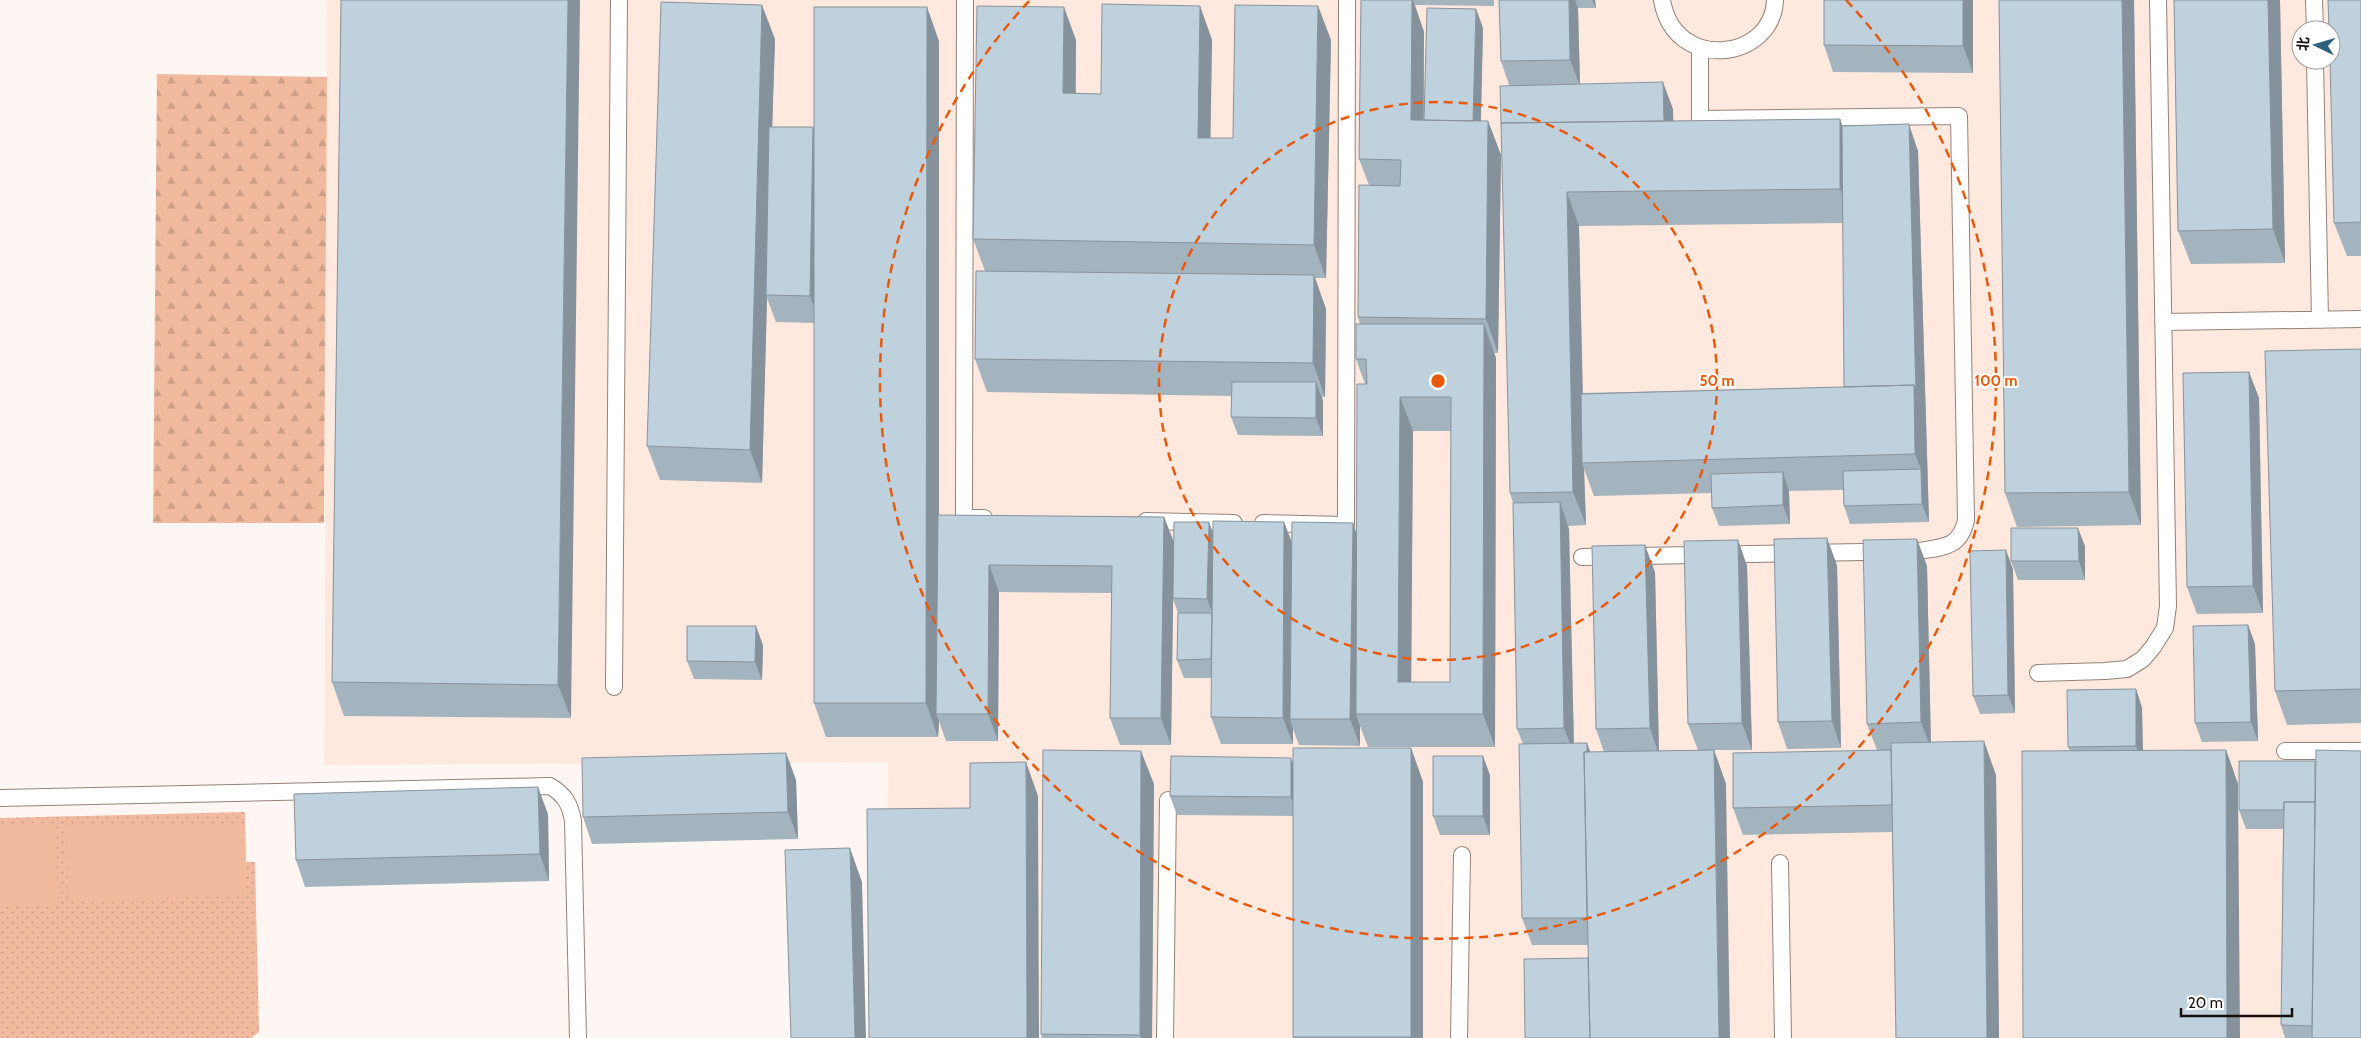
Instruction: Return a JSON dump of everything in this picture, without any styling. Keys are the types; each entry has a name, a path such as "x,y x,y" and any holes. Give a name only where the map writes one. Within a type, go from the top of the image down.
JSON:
{"lane":[{"path":"614,687 619,0"},
{"path":"965,0 964,518 1003,518"},
{"path":"1130,521 1346,525 1347,0"},
{"path":"1662,0 1664,10 1672,26 1684,40 1700,48 1717,52 1737,48 1754,39 1768,24 1775,0"},
{"path":"2038,673 2127,669 2143,659 2165,628 2168,606 2158,0"},
{"path":"2314,0 2315,20"},
{"path":"1582,557 1918,551 1953,544 1963,535 1966,520 1959,116 1700,119 1700,48"},
{"path":"2315,70 2320,320"},
{"path":"2163,322 2361,319"},
{"path":"2285,751 2361,751"},
{"path":"0,798 550,786 563,794 570,806 573,821 578,1038"},
{"path":"1165,1038 1168,800"},
{"path":"1459,1038 1462,855"},
{"path":"1780,863 1783,1038"}],"shaded area":[{"path":"327,0 2361,0 2361,1038 890,1038 888,762 324,765"}],"green space":[{"path":"157,74 327,77 324,523 153,523"},
{"path":"245,812 246,862 255,862 259,1032 251,1038 0,1038 0,818"},
{"path":"56,823 58,903 0,904 0,824"},
{"path":"243,823 245,896 68,900 67,827"}],"building":[{"path":"341,0 568,0 558,685 332,682"},
{"path":"1361,0 1412,0 1411,120 1488,121 1486,319 1358,317 1359,185 1400,186 1401,160 1359,159"},
{"path":"1499,0 1569,0 1570,60 1501,61"},
{"path":"1824,0 1963,0 1963,46 1824,45"},
{"path":"1999,0 2122,0 2129,492 2005,493"},
{"path":"2174,0 2268,0 2273,229 2178,231"},
{"path":"2328,0 2361,0 2361,222 2334,223 2330,70 2341,70 2341,20 2329,20"},
{"path":"661,2 762,5 750,450 647,446"},
{"path":"1102,4 1200,6 1198,138 1233,138 1235,5 1318,6 1314,245 973,239 977,6 1064,7 1063,93 1101,94"},
{"path":"814,7 927,7 926,703 814,703"},
{"path":"1427,8 1476,9 1473,121 1424,120"},
{"path":"1663,82 1664,121 1501,124 1500,86"},
{"path":"1840,119 1840,189 1567,192 1573,492 1510,493 1501,123"},
{"path":"1909,124 1916,392 1914,385 1844,387 1842,126"},
{"path":"769,127 813,127 810,296 766,295"},
{"path":"976,271 1314,275 1313,363 975,359"},
{"path":"1356,324 1484,324 1483,714 1356,714 1357,384 1367,384 1366,359 1356,359","holes":["1400,397 1451,397 1450,682 1398,682"]},
{"path":"2361,349 2361,689 2275,691 2265,351"},
{"path":"2249,372 2253,586 2187,587 2183,373"},
{"path":"1232,382 1316,382 1316,418 1231,417"},
{"path":"1914,385 1915,454 1582,463 1581,394"},
{"path":"1921,469 1922,504 1844,506 1843,471"},
{"path":"1783,472 1783,505 1712,508 1711,474"},
{"path":"1560,502 1564,728 1517,729 1513,503"},
{"path":"938,515 1164,517 1161,718 1110,718 1112,566 989,565 988,714 936,714"},
{"path":"1213,521 1284,522 1283,718 1211,717"},
{"path":"1174,522 1209,522 1207,599 1173,598"},
{"path":"1292,522 1353,523 1350,719 1290,719"},
{"path":"2011,528 2078,528 2079,561 2011,561"},
{"path":"1827,538 1832,721 1778,722 1774,539"},
{"path":"1917,539 1921,722 1867,724 1863,540"},
{"path":"1738,540 1742,723 1688,724 1684,541"},
{"path":"1645,545 1650,728 1596,729 1592,546"},
{"path":"2006,550 2008,695 1973,696 1970,551"},
{"path":"1178,613 1212,613 1211,659 1177,660"},
{"path":"2248,625 2251,722 2195,723 2193,626"},
{"path":"687,626 756,626 755,662 687,661"},
{"path":"2136,689 2136,746 2068,747 2067,690"},
{"path":"1984,741 1987,1038 1896,1038 1891,743"},
{"path":"1587,743 1587,752 1584,752 1587,918 1522,918 1519,744"},
{"path":"1293,748 1411,748 1411,1037 1293,1037"},
{"path":"1043,750 1141,751 1140,1035 1041,1034"},
{"path":"1714,750 1719,1038 1590,1038 1584,752"},
{"path":"1891,750 1892,805 1733,808 1733,753"},
{"path":"2226,750 2227,1038 2023,1038 2022,751"},
{"path":"2316,750 2361,751 2361,1038 2312,1038"},
{"path":"786,753 788,812 583,817 582,758"},
{"path":"1171,756 1291,758 1291,797 1170,796"},
{"path":"1433,756 1483,756 1483,816 1433,816"},
{"path":"2239,761 2315,761 2315,802 2284,802 2284,810 2239,810"},
{"path":"1026,762 1027,1038 869,1038 867,809 970,808 970,763"},
{"path":"538,787 540,854 296,860 294,794"},
{"path":"2284,802 2315,802 2312,1026 2281,1025"},
{"path":"850,848 855,1038 791,1038 785,850"},
{"path":"1588,958 1590,1038 1525,1038 1524,959"}]}
